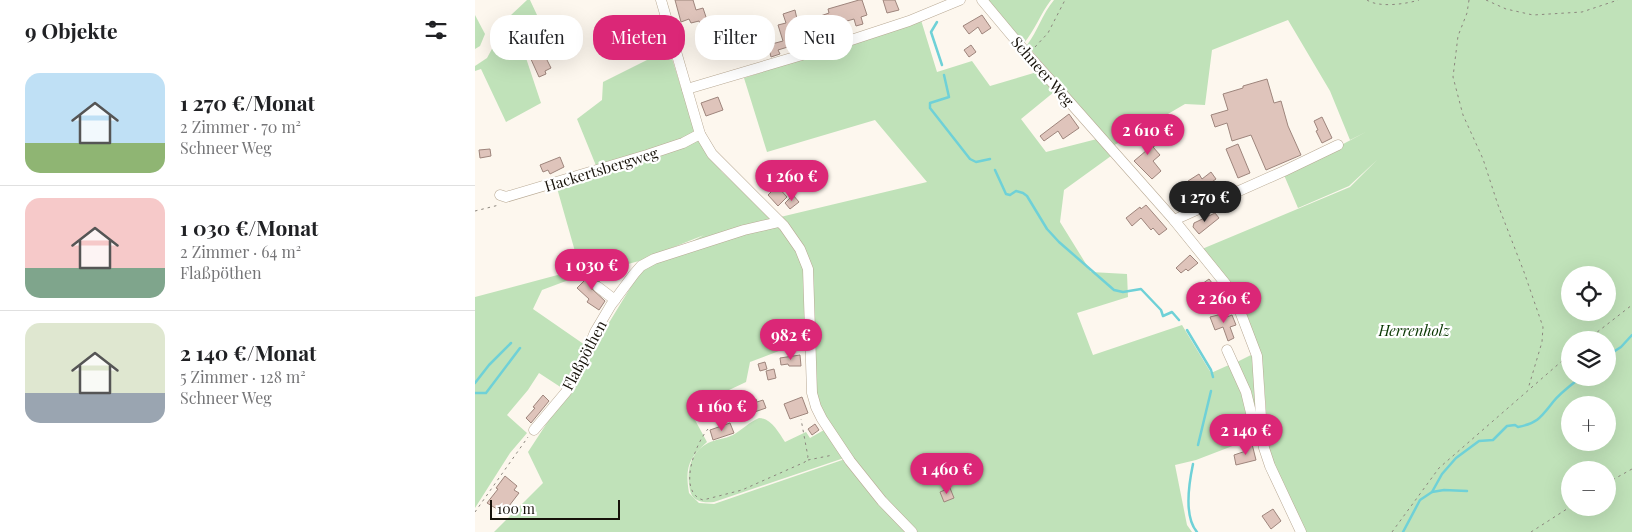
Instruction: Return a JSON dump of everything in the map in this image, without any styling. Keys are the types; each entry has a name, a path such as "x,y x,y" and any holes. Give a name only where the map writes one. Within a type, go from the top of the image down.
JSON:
{"street":[{"path":"661,0 701,134 712,154 791,234 807,269 812,393 816,407 845,453 882,501 912,532"},
{"path":"687,89 909,21 960,0"},
{"name":"Schneer Weg","path":"982,0 1028,55 1174,220 1233,294 1257,356 1262,432 1270,466 1301,532"},
{"name":"Hackertsbergweg","path":"500,195 506,197 608,168 683,143 701,134"},
{"path":"1174,220 1339,145"},
{"name":"Flaßpöthen","path":"533,430 566,392 583,361 595,332 637,270 654,259 744,230 779,222"},
{"path":"598,288 615,300"},
{"path":"1227,350 1246,392 1254,424 1258,432 1262,432"}],"path":[{"path":"1028,55 1048,33 1065,0"},
{"path":"1367,0 1373,4 1407,4 1419,0"},
{"path":"1469,0 1467,14 1458,36 1453,77 1463,115 1483,159 1543,327 1542,342 1528,389"},
{"path":"1486,0 1506,9 1533,15 1582,12 1618,0"},
{"path":"1599,331 1632,305"},
{"path":"1392,532 1439,468 1561,362"},
{"path":"801,419 807,460"},
{"path":"708,429 695,450 691,469 691,488 695,496 703,500 742,490 803,464 807,460 845,453"},
{"path":"475,512 533,430"},
{"path":"1616,478 1632,470"},
{"path":"1531,532 1561,513"}],"green space":[{"path":"527,0 530,0 537,15 511,15"},
{"path":"987,0 1051,0 1023,44"},
{"name":"Herrenholz","path":"1054,0 1632,0 1632,532 1306,532 1274,464 1269,448 1260,355 1237,292 1202,249 1350,187 1377,160 1349,186 1298,208 1284,175 1366,132 1350,140 1330,91 1288,20 1212,50 1205,105 1185,104 1113,146 1027,45"},
{"path":"475,15 485,34 480,46 475,49"},
{"path":"921,20 937,72 972,61 990,86 1037,72 1054,92 1021,119 1046,152 1097,139 1111,156 1064,190 1060,222 1091,272 1127,274 1128,297 1077,313 1093,355 1182,325 1211,373 1231,364 1243,393 1251,427 1256,437 1196,460 1175,465 1187,525 1192,532 494,532 543,483 528,452 643,267 704,235 639,261 566,281 542,290 533,309 585,345 565,390 539,373 528,390 507,415 527,433 510,453 475,508 475,297 580,269 557,188 698,140 722,172 772,219 927,182 875,120 767,152 744,78 799,60 853,60 853,42","holes":["813,338 815,391 822,413 851,457 714,504 699,503 689,493 687,477 689,464 696,453 707,442 689,409 746,382 750,362"]},
{"path":"490,53 490,60 527,60 541,103 506,122 481,69 475,71 475,66 487,58"},
{"path":"647,60 672,60 695,132 681,142 597,168 577,119 602,100 603,82"},
{"path":"1253,354 1259,427 1237,362"},
{"path":"759,418 771,423 785,442 806,432 810,438 824,430 844,458 714,502 703,502 693,497 689,483 689,470 693,457 697,452 708,443 733,435"}],"building":[{"path":"675,0 693,0 696,10 703,8 705,15 695,15 695,22 691,23 689,19 685,20 685,15 679,15"},
{"path":"862,0 867,15 861,17 863,24 856,26 853,15 823,15 829,13 828,9"},
{"path":"883,0 895,0 899,10 887,13"},
{"path":"795,10 796,15 785,15 785,20 783,14"},
{"path":"982,15 991,28 982,34 978,27 969,34 963,26"},
{"path":"785,23 785,48 778,50 780,54 775,56 775,43 783,41 778,25"},
{"path":"971,45 976,52 969,57 964,50"},
{"path":"531,60 547,60 551,68 545,71 546,74 539,77"},
{"path":"1267,79 1274,103 1281,101 1288,126 1301,155 1266,170 1251,135 1232,141 1227,123 1215,127 1211,115 1228,110 1223,94"},
{"path":"718,97 723,110 706,116 701,103"},
{"path":"1069,114 1079,128 1063,139 1058,131 1044,141 1040,136"},
{"path":"1322,117 1332,138 1322,143 1316,131 1318,130 1314,121"},
{"path":"1145,130 1156,145 1153,147 1160,155 1153,161 1161,171 1152,179 1134,161 1147,150 1137,137"},
{"path":"1238,144 1250,173 1238,178 1226,149"},
{"path":"490,149 491,156 480,158 479,150"},
{"path":"560,157 564,167 550,174 548,170 543,172 540,165"},
{"path":"1211,172 1216,179 1206,186 1209,190 1197,198 1188,181 1199,174 1202,179"},
{"path":"777,186 787,197 778,206 768,195"},
{"path":"793,195 799,202 790,209 785,203"},
{"path":"1146,205 1167,229 1159,235 1153,228 1151,230 1141,218 1132,226 1126,218 1140,207 1141,209"},
{"path":"1215,213 1219,218 1199,234 1193,227 1194,223"},
{"path":"1190,255 1198,263 1188,271 1186,269 1181,273 1176,268"},
{"path":"596,273 602,278 600,281 593,282 592,289 605,301 599,310 587,302 589,299 577,288"},
{"path":"1209,279 1219,292 1209,299 1199,286"},
{"path":"1226,313 1227,317 1232,315 1236,325 1230,327 1234,338 1228,341 1223,327 1215,330 1210,317"},
{"path":"800,355 801,366 781,365 780,358"},
{"path":"765,362 767,369 760,371 758,364"},
{"path":"774,369 776,378 768,380 766,371"},
{"path":"543,395 549,401 531,423 526,418"},
{"path":"802,397 808,413 790,419 784,404"},
{"path":"756,399 757,402 763,400 766,408 740,417 737,406"},
{"path":"730,423 734,433 713,440 710,430"},
{"path":"815,424 819,430 812,435 808,429"},
{"path":"1252,444 1256,460 1236,465 1234,455 1246,451 1245,446"},
{"path":"505,476 517,486 514,490 519,493 509,506 511,508 507,515 487,503"},
{"path":"950,488 954,498 944,502 940,492"},
{"path":"1273,509 1281,521 1271,529 1262,516"}],"waterway":[{"path":"937,22 931,32 942,65"},
{"path":"944,75 949,97 930,103 930,108 970,159 976,162 990,159"},
{"path":"995,170 1006,194 1010,195 1016,191 1027,196 1047,229 1059,242 1114,290 1123,292 1141,289 1161,310 1163,316 1172,312 1179,320"},
{"path":"1187,330 1211,370 1213,377"},
{"path":"1616,350 1632,335"},
{"path":"475,383 489,365 511,343"},
{"path":"475,393 486,393 520,348"},
{"path":"1403,532 1420,500 1432,492 1442,474 1456,458 1479,441 1493,440 1507,426 1515,425 1518,427 1535,421 1570,386"},
{"path":"1198,445 1211,391"},
{"path":"1193,464 1189,490 1189,509 1190,518 1197,532"},
{"path":"1432,492 1444,490 1467,491"}]}
